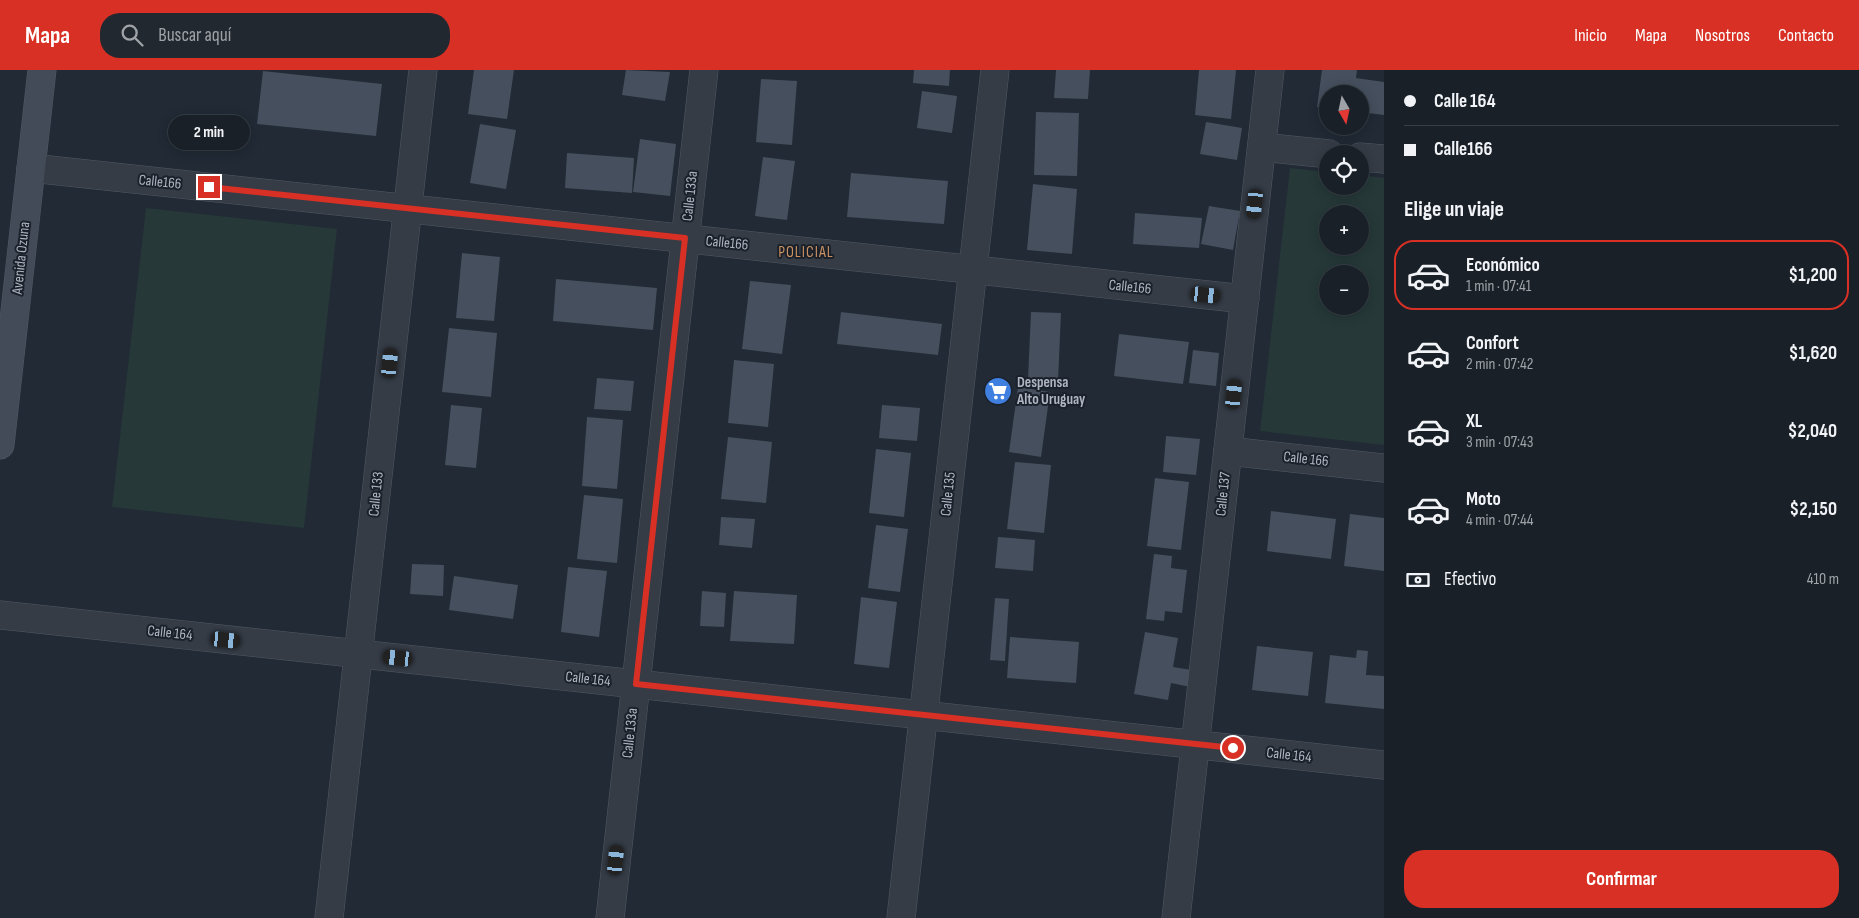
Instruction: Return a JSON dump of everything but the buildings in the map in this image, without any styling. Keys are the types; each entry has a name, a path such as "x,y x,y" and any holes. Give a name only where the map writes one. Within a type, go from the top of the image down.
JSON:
{"main road":[{"name":"Avenida Ozuna","path":"0,446 42,70"}],"street":[{"name":"Calle 133","path":"329,918 423,70"},
{"name":"Calle 133a","path":"610,918 704,70"},
{"name":"Calle 135","path":"901,918 995,70"},
{"name":"Calle 137","path":"1176,918 1270,70"},
{"path":"1262,147 1319,153"},
{"path":"1369,158 1384,159"},
{"name":"Calle166","path":"31,168 1244,299"},
{"name":"Calle 166","path":"1228,451 1384,468"},
{"name":"Calle 164","path":"0,615 1384,765"}],"shaded area":[{"path":"1290,168 1319,171 1319,195 1369,195 1369,176 1384,178 1384,445 1260,431"},
{"path":"146,208 337,229 304,528 112,507"}],"place":[{"name":"Despensa Alto Uruguay","path":"998,391"}],"district":[{"name":"POLICIAL","path":"806,252"}],"route":[{"path":"209,187 685,238 636,684 1233,748"}]}
